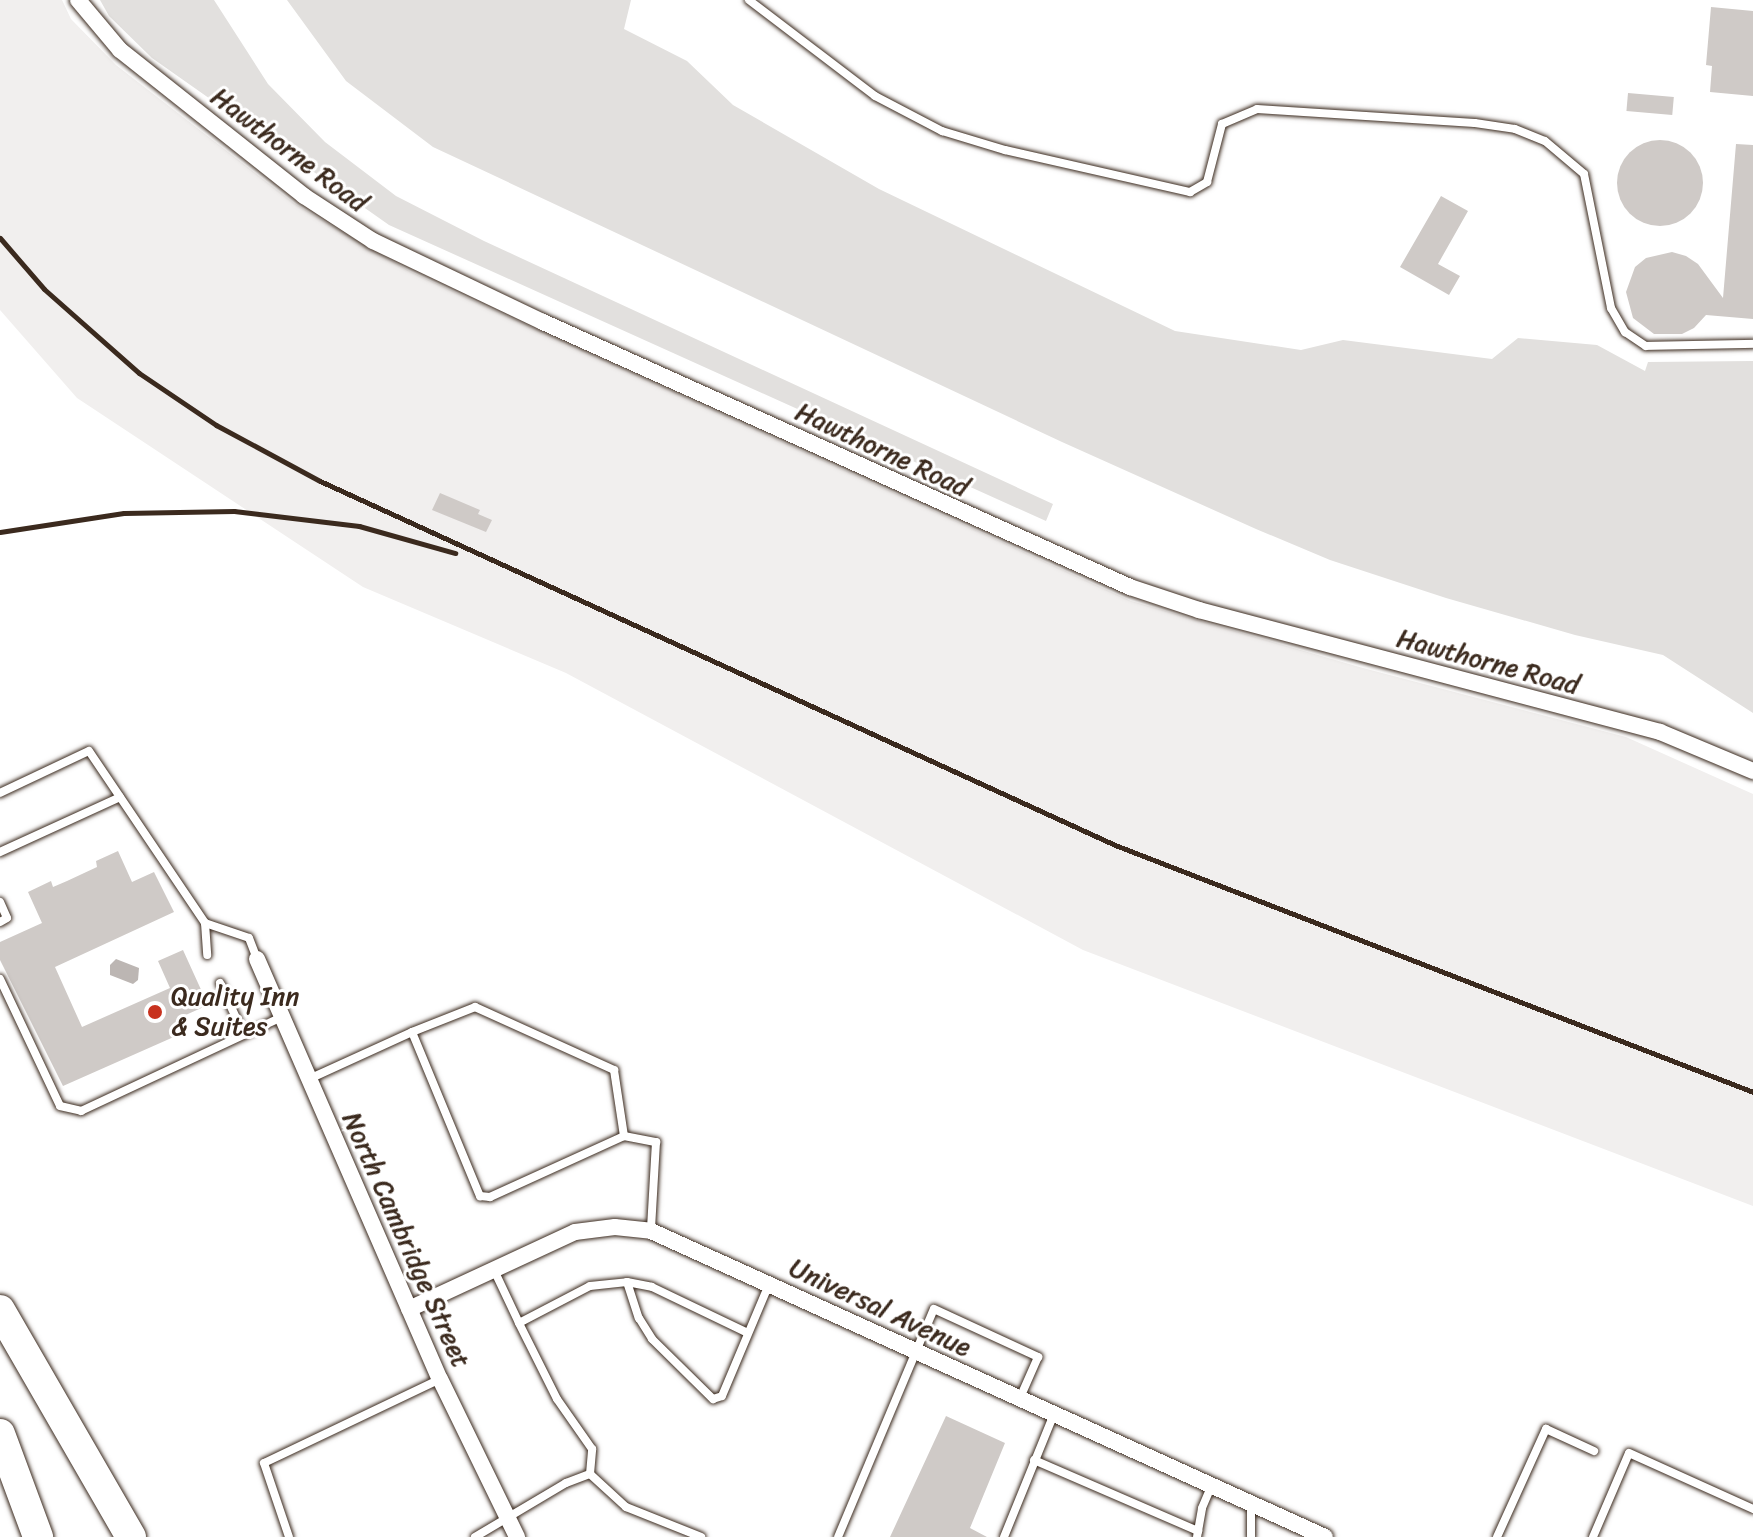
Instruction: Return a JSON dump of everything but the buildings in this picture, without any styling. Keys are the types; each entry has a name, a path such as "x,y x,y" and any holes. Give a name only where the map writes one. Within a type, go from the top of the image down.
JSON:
{"highway":[{"path":"0,1310 131,1537"},
{"path":"0,1434 38,1537"}],"street":[{"name":"Hawthorne Road","path":"78,0 120,50 304,196 373,241 543,322 1130,587 1199,610 1660,732 1753,771"},
{"name":"North Cambridge Street","path":"257,959 440,1379 517,1537"},
{"name":"Universal Avenue","path":"409,1309 575,1232 615,1227 651,1231 1325,1537"}],"lane":[{"path":"749,0 875,96 942,131 1005,150 1190,192 1207,182 1222,124 1257,109 1475,123 1515,129 1545,141 1584,174 1611,308 1625,332 1646,346 1753,344"},
{"path":"0,793 89,751 205,923 207,955"},
{"path":"0,852 120,797"},
{"path":"0,902 7,918 0,922"},
{"path":"205,923 249,938 257,959"},
{"path":"0,979 60,1106 81,1111 283,1017"},
{"path":"220,983 244,1035"},
{"path":"309,1079 475,1007 614,1070 624,1136"},
{"path":"412,1032 480,1196 490,1197 624,1136 656,1142 651,1231"},
{"path":"494,1270 557,1399 592,1449 590,1474"},
{"path":"519,1323 590,1286 627,1282 652,1287 748,1333"},
{"path":"627,1282 639,1318 652,1339 713,1399 722,1396 769,1283"},
{"path":"838,1537 934,1309 1038,1357 1020,1398"},
{"path":"289,1537 264,1463 440,1379"},
{"path":"1004,1537 1054,1413"},
{"path":"1497,1537 1546,1429 1594,1451"},
{"path":"1593,1537 1629,1453 1753,1509"},
{"path":"1034,1460 1198,1534 1212,1485"},
{"path":"475,1537 566,1483 590,1474"},
{"path":"590,1474 626,1507 701,1537"},
{"path":"1251,1503 1251,1537"}],"shaded area":[{"path":"0,0 62,0 71,19 116,65 295,204 411,272 1131,601 1363,668 1626,737 1753,794 1753,1206 1083,950 566,673 363,587 77,398 0,310"},
{"path":"100,0 214,0 268,84 325,142 396,196 484,241 1053,504 1046,521 389,225 152,58 109,16"},
{"path":"287,0 631,0 624,29 687,61 733,105 879,189 1175,331 1301,350 1343,340 1492,359 1518,338 1597,345 1645,371 1648,362 1753,361 1753,713 1663,655 1575,635 1446,598 1330,560 1256,529 1062,442 433,147 346,81"},
{"path":"116,959 139,968 138,980 133,984 110,975 110,965"}],"railway":[{"path":"0,238 44,289 139,373 216,425 320,481 1115,845 1753,1092"},
{"path":"0,532 124,513 234,511 359,526 455,553"}],"place":[{"name":"Quality Inn & Suites","path":"155,1012"}]}
